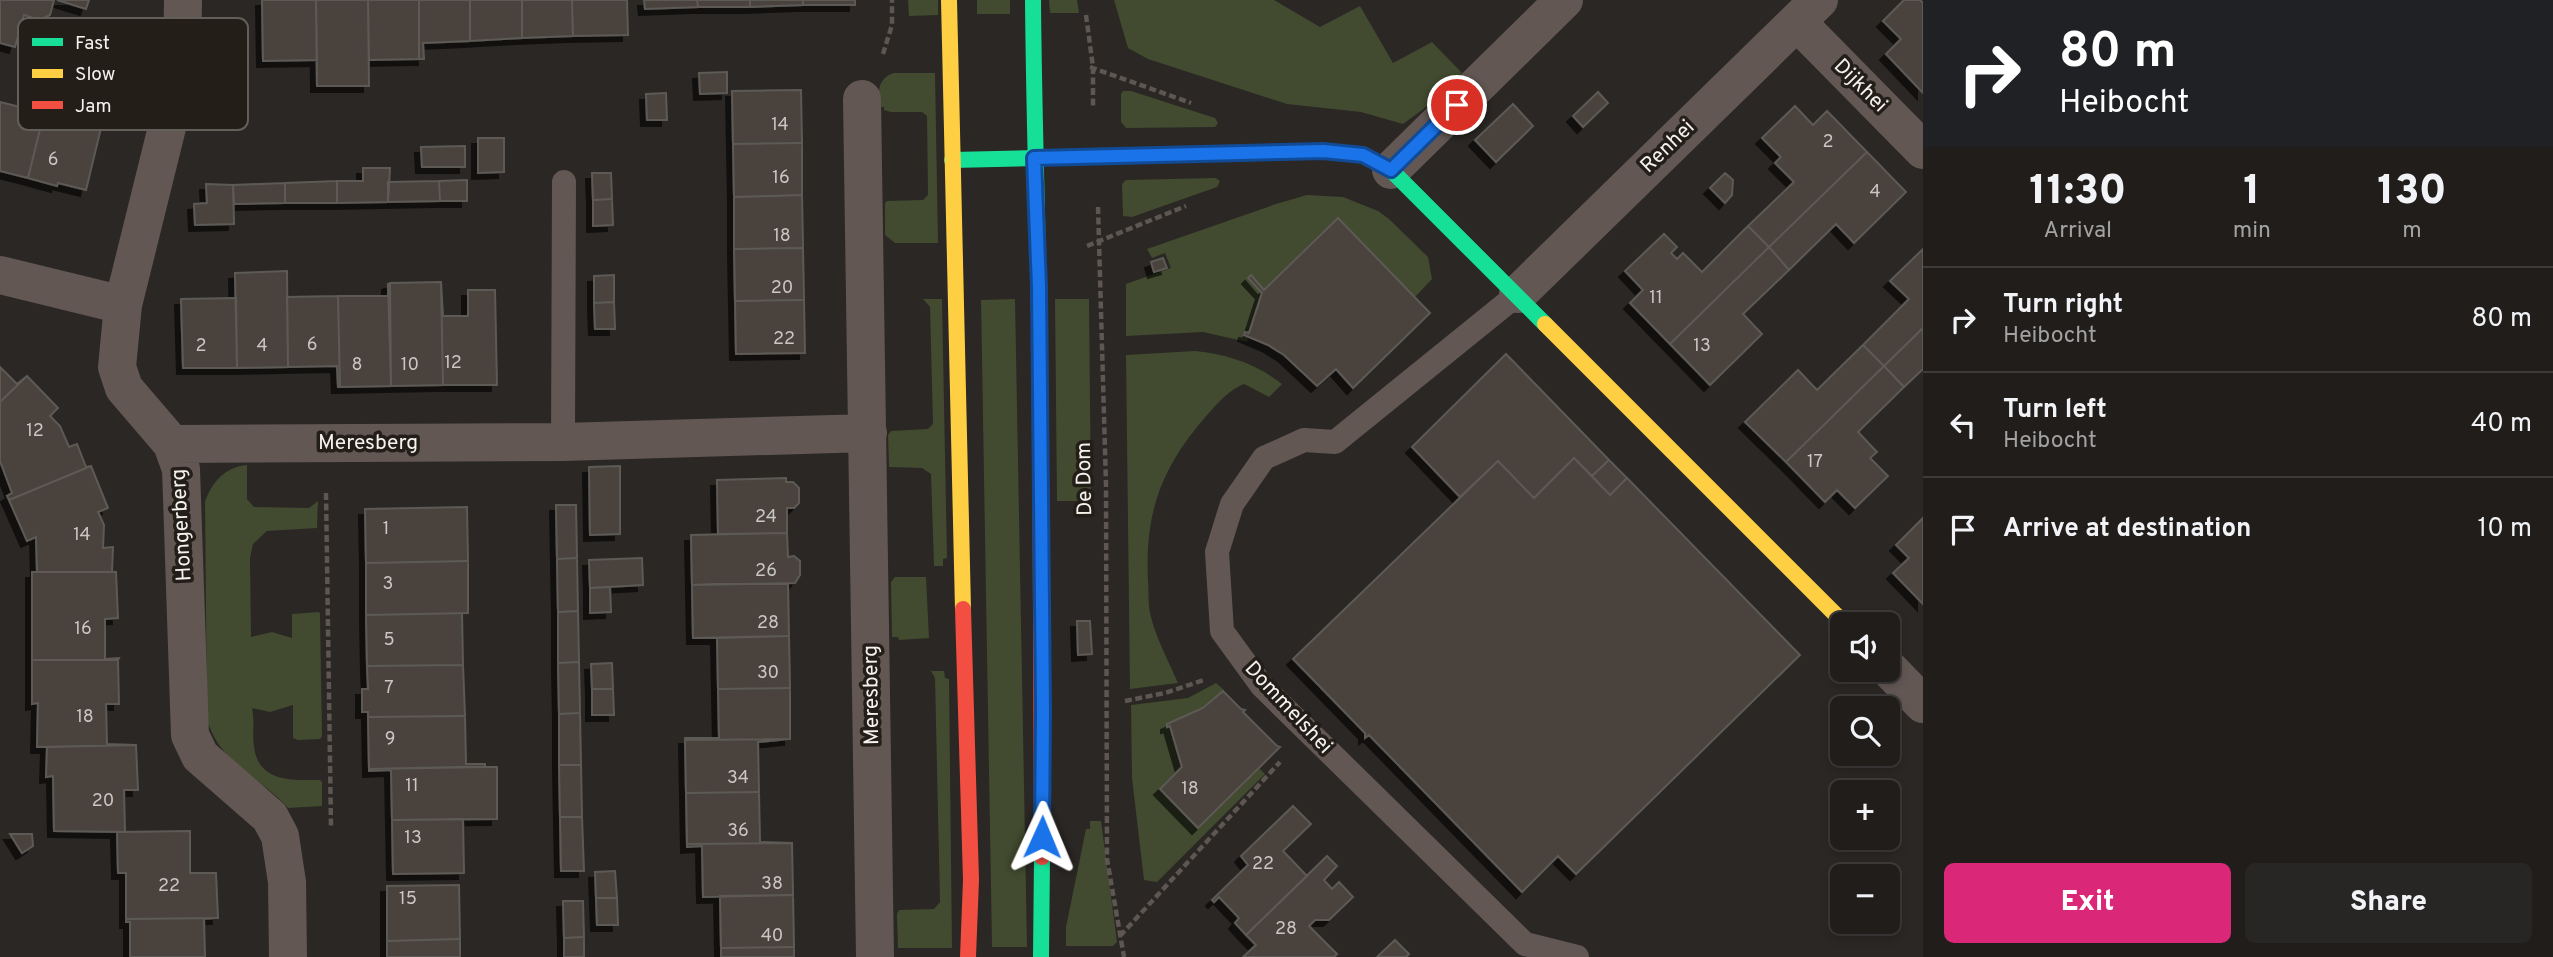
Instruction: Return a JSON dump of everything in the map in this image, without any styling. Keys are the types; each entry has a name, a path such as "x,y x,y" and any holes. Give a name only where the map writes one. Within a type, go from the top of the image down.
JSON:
{"street":[{"name":"Hongerberg","path":"183,0 183,18"},
{"path":"949,0 971,880 968,957"},
{"name":"De Dom","path":"1033,0 1034,158 1039,260 1043,710 1041,957"},
{"path":"1391,170 1564,0"},
{"name":"Dijkhei","path":"1808,11 1923,150"},
{"name":"Renhei","path":"1518,295 1808,11"},
{"name":"Meresberg","path":"862,99 875,957"},
{"name":"Hongerberg","path":"166,130 123,304 117,367 124,388 172,444 181,469 190,735 200,755 270,817 280,836 287,883 288,957"},
{"path":"952,160 1323,151 1363,155 1391,170 1833,612"},
{"path":"0,275 123,304"},
{"name":"Meresberg","path":"172,444 563,442 868,433"},
{"path":"1900,680 1923,704"}],"lane":[{"path":"563,442 564,182"},
{"name":"Dommelshei","path":"1518,295 1335,442 1304,440 1264,458 1232,504 1217,552 1222,631 1262,686 1525,944 1577,957"}],"path":[{"path":"892,0 892,25 880,63 949,66"},
{"name":"De Dom","path":"1086,13 1093,67 1107,499 1107,859 1124,957"},
{"path":"1033,65 1093,67 1195,104"},
{"path":"1039,260 1100,242 1195,202"},
{"path":"280,836 331,835 326,443"},
{"path":"1125,701 1194,685 1243,659"},
{"path":"1119,936 1308,732"}],"green space":[{"path":"908,0 938,0 938,15 909,16"},
{"path":"977,0 1010,0 1010,14 977,14"},
{"path":"1049,0 1077,0 1079,13 1050,13"},
{"path":"1114,0 1274,0 1320,27 1360,6 1393,63 1432,42 1462,73 1433,102 1403,124 1361,112 1287,104 1148,59 1128,48"},
{"path":"894,73 935,73 938,243 895,243 885,235 887,201 923,200 928,195 927,116 922,112 891,112 884,110 884,107 878,107 882,82"},
{"path":"1123,91 1131,91 1215,118 1218,123 1215,127 1126,128 1121,122"},
{"path":"1216,178 1220,181 1217,187 1132,217 1123,216 1122,184 1126,180"},
{"path":"1307,195 1343,197 1378,211 1428,257 1432,279 1415,297 1337,218 1264,290 1251,277 1263,292 1247,342 1203,332 1126,336 1126,284 1171,268 1165,253 1152,258 1147,249"},
{"path":"923,299 942,299 947,558 943,559 943,566 934,566 931,474 922,468 889,467 888,435 891,431 928,429 933,424 930,307"},
{"path":"1015,299 1027,947 992,947 981,300"},
{"path":"1055,299 1089,299 1091,501 1057,501"},
{"path":"1195,351 1241,361 1282,384 1269,397 1244,384 1231,392 1197,427 1172,463 1152,518 1148,581 1152,622 1178,683 1130,689 1126,355"},
{"path":"247,465 247,499 254,507 309,508 318,501 317,528 267,531 253,544 250,558 251,637 272,632 292,638 292,614 320,614 320,739 293,738 293,705 270,712 252,708 254,747 262,767 278,777 320,780 322,806 288,808 230,758 212,733 207,718 205,502 220,477 232,469"},
{"path":"895,577 926,577 929,638 899,640 898,637 892,637 891,582"},
{"path":"931,671 944,671 945,678 949,679 952,948 898,948 899,910 934,909 940,902 935,678"},
{"path":"1216,683 1224,690 1203,708 1167,724 1183,767 1159,790 1198,828 1259,768 1265,774 1157,882 1144,880 1132,778 1131,705 1188,698"},
{"path":"1090,821 1101,821 1117,942 1113,946 1066,946 1066,927 1086,829 1090,829"}],"building":[{"path":"0,0 54,0 50,15 44,18 24,15 23,18 18,18 15,47 0,43"},
{"path":"57,0 89,0 86,9"},
{"path":"262,0 316,0 317,60 263,61"},
{"path":"316,0 368,0 369,86 317,86"},
{"path":"368,0 419,0 419,59 369,60"},
{"path":"419,0 470,0 470,41 423,43 424,59 419,59"},
{"path":"470,0 522,0 522,38 470,41"},
{"path":"522,0 572,0 573,36 522,38"},
{"path":"572,0 627,0 628,35 573,36"},
{"path":"644,0 697,0 698,7 645,9"},
{"path":"697,0 750,0 750,7 698,7"},
{"path":"750,0 803,0 803,5 750,7"},
{"path":"803,0 855,0 855,5 803,5"},
{"path":"1904,0 1920,0 1923,3 1923,93 1886,54 1901,39 1883,21"},
{"path":"727,72 727,93 700,94 699,73"},
{"path":"801,90 802,143 733,144 732,91"},
{"path":"1598,92 1608,103 1583,127 1573,116"},
{"path":"666,93 667,120 647,120 646,94"},
{"path":"0,102 18,106 18,130 40,130 28,178 0,171"},
{"path":"1513,104 1533,126 1496,162 1475,140"},
{"path":"1795,106 1813,125 1827,111 1867,152 1769,247 1748,226 1794,182 1775,163 1781,157 1762,138"},
{"path":"40,130 101,130 86,190 28,178"},
{"path":"478,138 504,138 504,172 478,173"},
{"path":"802,143 802,195 734,197 733,144"},
{"path":"465,146 465,167 422,167 421,147"},
{"path":"1867,152 1906,192 1854,243 1836,224 1789,270 1769,247"},
{"path":"363,168 390,168 388,202 337,203 337,181 363,181"},
{"path":"592,173 611,173 612,199 593,200"},
{"path":"1725,173 1733,180 1732,195 1725,203 1710,188"},
{"path":"467,180 467,201 440,201 439,181"},
{"path":"337,181 337,203 285,203 285,183"},
{"path":"439,181 440,201 388,202 388,182"},
{"path":"285,183 285,203 234,204 233,185"},
{"path":"206,184 233,185 234,224 195,225 194,204 207,203"},
{"path":"802,195 803,248 734,249 734,197"},
{"path":"612,199 613,225 593,226 593,200"},
{"path":"1338,218 1430,313 1353,388 1336,369 1317,386 1284,355 1244,335 1245,332 1249,333 1262,293 1248,278 1251,275 1264,290"},
{"path":"1748,226 1769,247 1670,344 1630,303 1643,290 1625,271 1664,234 1677,247 1671,253 1677,259 1683,253 1702,272"},
{"path":"1769,247 1789,270 1743,314 1762,334 1710,385 1670,344"},
{"path":"803,248 804,300 735,301 734,249"},
{"path":"1923,249 1923,328 1884,366 1863,345 1909,299 1890,281"},
{"path":"1163,258 1167,268 1154,272 1151,262"},
{"path":"287,271 288,367 237,368 235,273"},
{"path":"614,275 614,302 594,303 594,276"},
{"path":"441,282 443,385 391,386 390,283"},
{"path":"441,282 443,316 468,316 468,290 495,290 497,385 443,385"},
{"path":"388,283 391,386 340,387 338,296 388,296"},
{"path":"338,296 340,387 337,366 288,367 287,297"},
{"path":"236,298 237,368 183,368 181,299"},
{"path":"804,300 805,353 736,354 735,301"},
{"path":"614,302 615,329 595,329 594,303"},
{"path":"1923,328 1923,369 1904,387 1884,366"},
{"path":"1863,345 1884,366 1786,462 1745,422 1798,370 1817,390"},
{"path":"1506,354 1609,460 1592,476 1574,458 1534,498 1498,461 1460,497 1412,447"},
{"path":"1884,366 1904,387 1858,432 1877,452 1870,458 1888,476 1855,508 1837,490 1825,502 1786,462"},
{"path":"0,367 17,384 27,376 0,402"},
{"path":"27,376 58,408 50,416 60,426 69,447 77,444 86,467 91,466 9,500 7,496 12,493 0,461 0,402"},
{"path":"1574,458 1610,495 1627,478 1800,655 1576,874 1558,856 1522,892 1369,735 1365,738 1365,733 1293,659 1498,461 1534,498"},
{"path":"1609,460 1627,478 1610,495 1592,476"},
{"path":"91,466 108,508 98,512 104,525 103,548 113,547 112,572 37,572 36,537 27,541 9,500"},
{"path":"620,466 620,534 590,535 589,467"},
{"path":"786,478 786,482 793,482 799,488 799,503 794,508 787,508 787,533 718,534 717,480"},
{"path":"556,505 576,505 577,558 557,559"},
{"path":"467,507 468,561 366,563 365,509"},
{"path":"1923,518 1923,604 1893,573 1909,558 1896,545"},
{"path":"787,533 788,557 794,556 800,561 800,575 795,583 692,585 691,535"},
{"path":"577,558 578,611 558,612 557,559"},
{"path":"642,558 643,585 590,588 589,560"},
{"path":"468,561 468,613 366,615 366,563"},
{"path":"32,572 116,572 118,618 105,619 105,659 119,658 118,660 32,660"},
{"path":"788,584 789,636 693,638 692,585"},
{"path":"610,587 611,612 590,613 590,588"},
{"path":"578,611 579,662 558,663 558,612"},
{"path":"462,613 463,665 367,666 366,615"},
{"path":"1077,621 1090,621 1092,654 1078,655"},
{"path":"789,636 790,688 718,689 717,638"},
{"path":"32,660 118,660 119,704 106,704 107,744 136,745 37,747 38,703 32,704"},
{"path":"579,662 580,713 559,714 558,663"},
{"path":"612,663 613,689 592,689 591,664"},
{"path":"463,665 465,716 368,717 368,712 362,712 362,689 368,689 367,666"},
{"path":"790,688 790,739 685,740 719,738 718,689"},
{"path":"592,689 613,689 614,715 592,715"},
{"path":"1223,691 1280,747 1198,828 1160,789 1182,767 1170,726 1167,727 1167,724 1203,708"},
{"path":"580,713 581,765 559,765 559,714"},
{"path":"465,716 466,764 485,764 485,767 369,769 368,717"},
{"path":"790,739 758,742 759,792 686,793 685,740"},
{"path":"136,745 138,790 124,790 125,832 54,831 53,776 46,777 47,747"},
{"path":"559,765 581,765 582,817 560,817"},
{"path":"497,767 497,819 392,820 391,770 369,771 369,769"},
{"path":"759,792 760,842 792,843 687,844 686,793"},
{"path":"1293,806 1311,824 1283,851 1307,876 1246,935 1235,923 1239,918 1219,897 1214,902 1212,900 1248,865 1241,856"},
{"path":"560,817 582,817 584,871 561,871"},
{"path":"463,819 464,873 393,874 392,820"},
{"path":"190,831 190,873 216,873 218,918 126,919 126,873 118,873 117,832"},
{"path":"10,834 32,834 33,846 22,853"},
{"path":"792,843 793,895 703,897 702,846 687,847 687,844"},
{"path":"1327,856 1337,866 1324,880 1332,889 1339,882 1353,897 1329,920 1315,920 1309,926 1337,954 1334,957 1243,957 1256,945 1246,935"},
{"path":"615,871 617,898 596,898 595,872"},
{"path":"459,885 460,939 387,941 387,886"},
{"path":"793,895 794,947 721,948 720,896"},
{"path":"596,898 617,898 618,925 597,925"},
{"path":"563,901 583,901 584,937 564,938"},
{"path":"218,918 204,919 205,957 130,957 130,922 126,922 126,919"},
{"path":"584,937 584,957 564,957 564,938"},
{"path":"460,939 460,957 387,957 387,941"},
{"path":"1395,940 1409,954 1406,957 1377,957"},
{"path":"794,947 794,957 721,957 721,948"}],"traffic: fast":[{"path":"1033,0 1040,386"},
{"path":"952,160 1323,151 1363,155 1391,170 1545,324"},
{"path":"1041,957 1042,857"}],"traffic: slow":[{"path":"949,0 963,609"},
{"path":"1545,324 1833,612"}],"traffic: jam":[{"path":"1040,386 1042,857"},
{"path":"963,609 971,880 968,957"}],"route":[{"path":"1042,837 1039,260 1034,158 1323,151 1363,155 1391,170 1457,105"}]}
